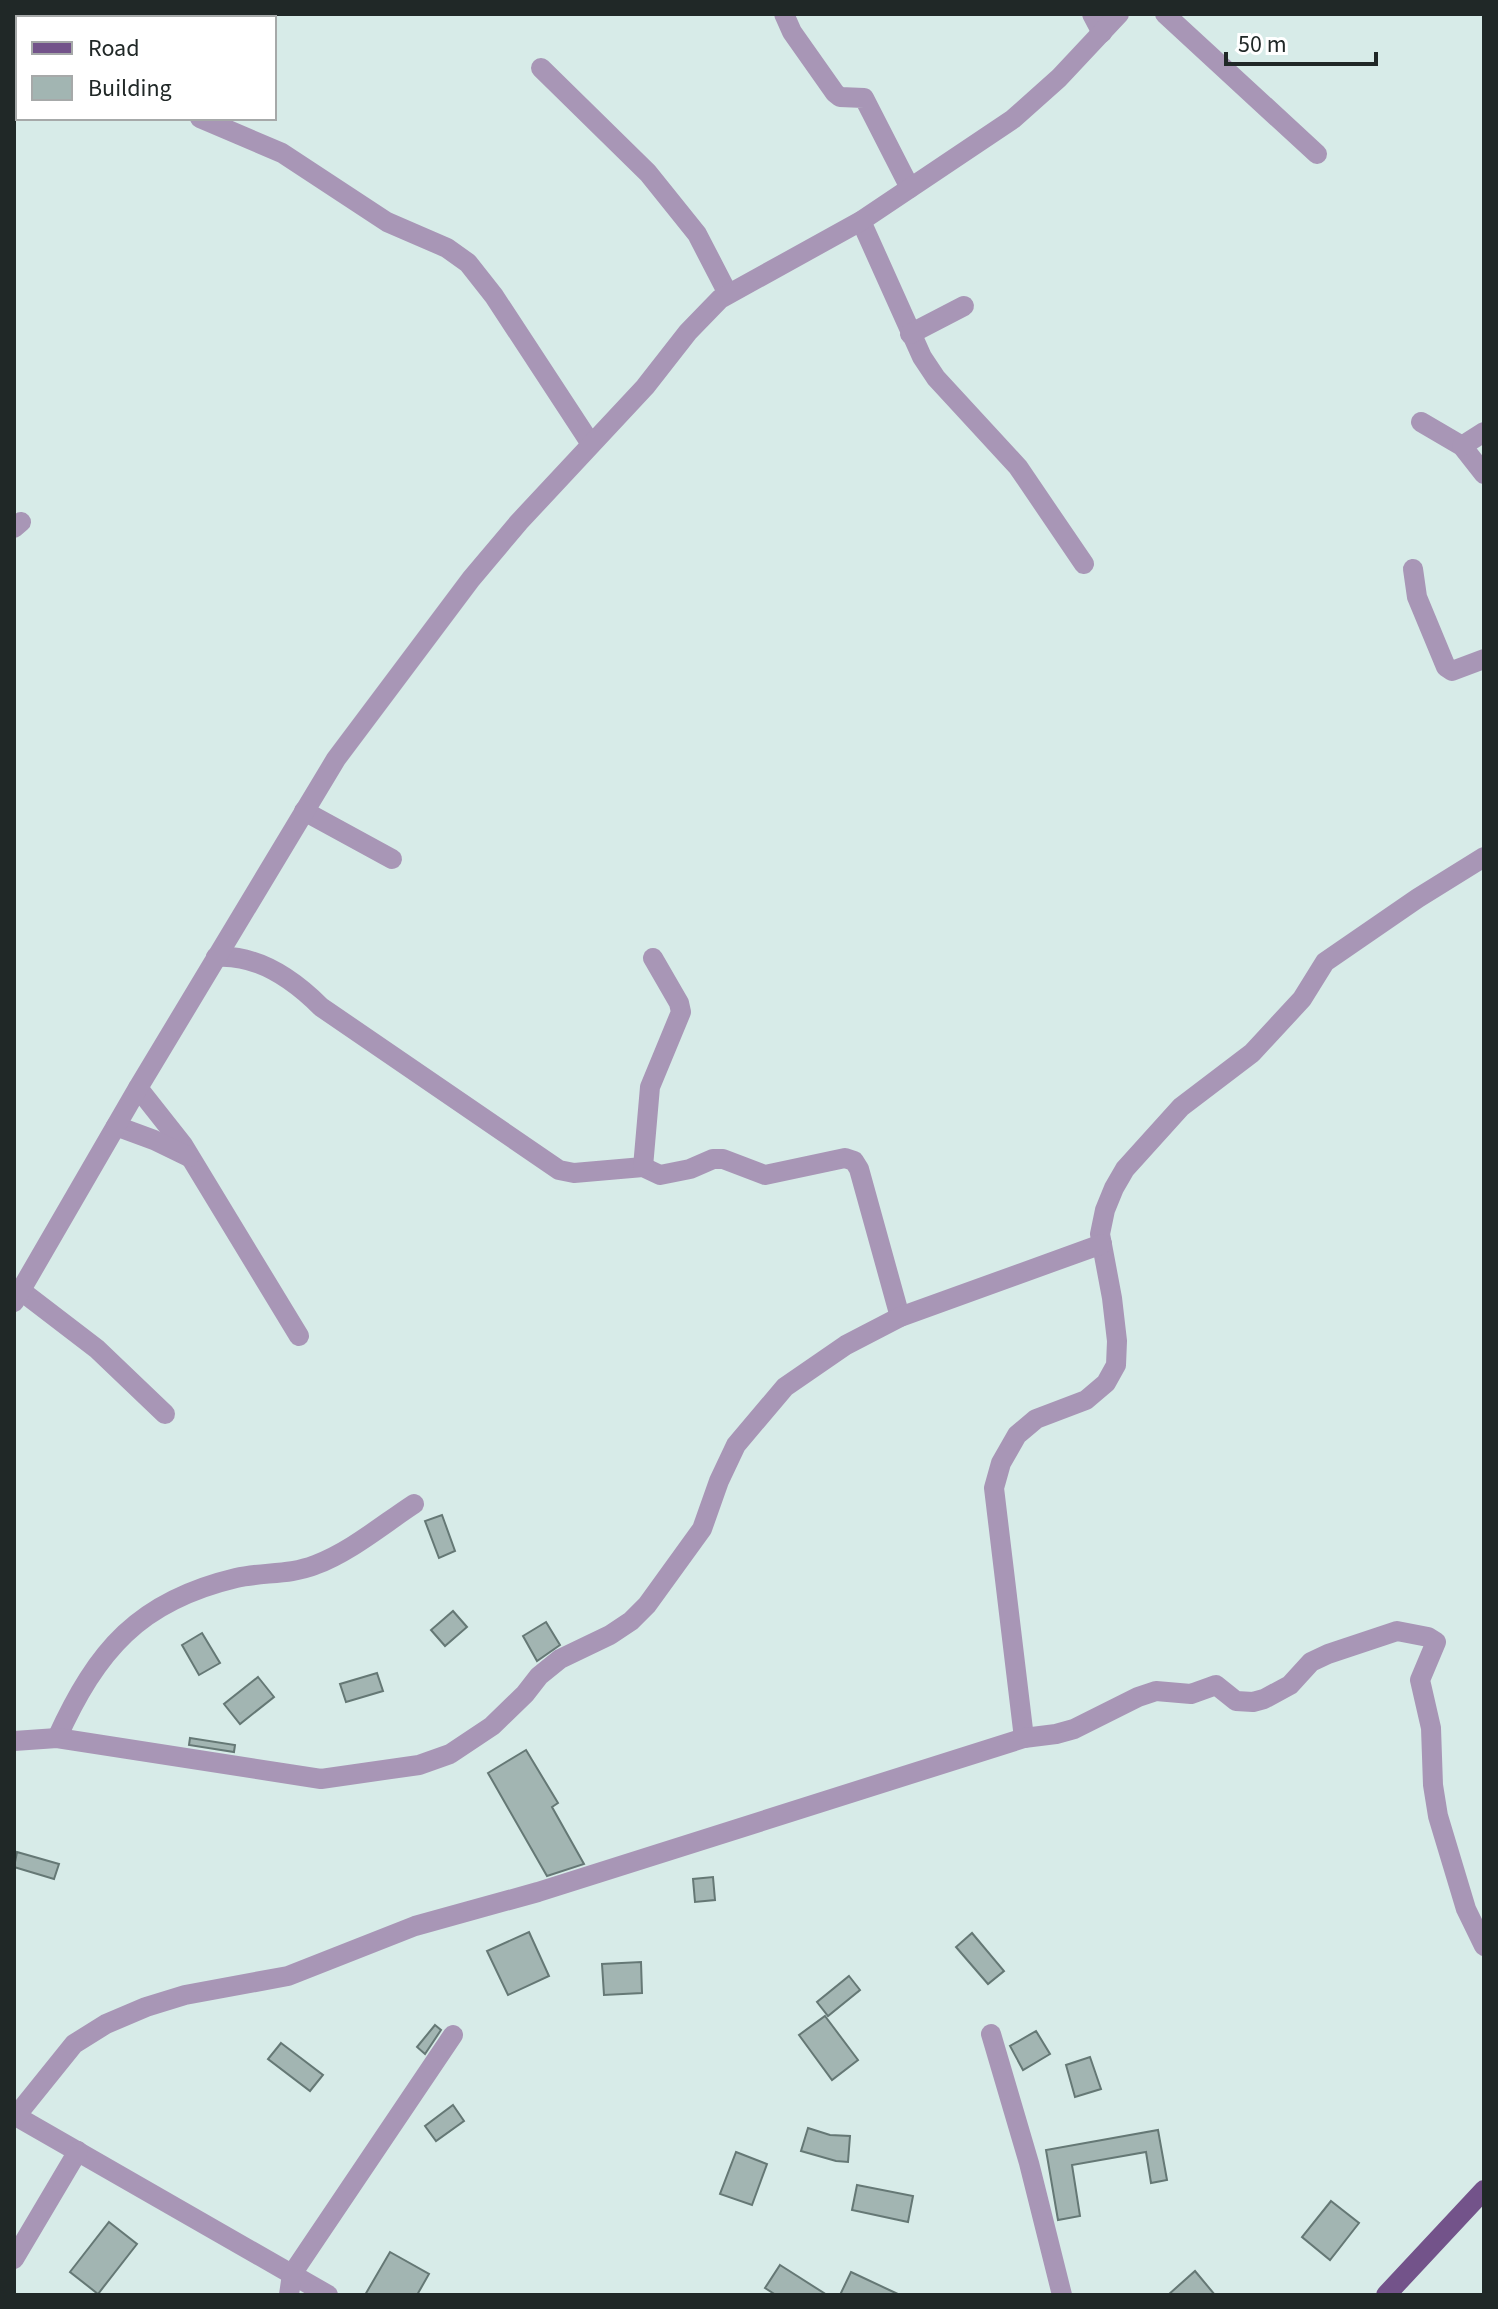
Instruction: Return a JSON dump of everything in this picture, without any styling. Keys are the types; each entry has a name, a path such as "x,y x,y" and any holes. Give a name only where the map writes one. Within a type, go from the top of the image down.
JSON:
{"main road":[{"path":"1386,2295 1484,2190"}],"street":[{"path":"784,14 792,32 835,93 840,97 864,98 910,188"},
{"path":"1092,14 1102,33"},
{"path":"165,1414 97,1349 17,1296 336,759 471,579 519,522 645,387 699,319 727,292 861,221 1013,119 1059,78 1119,14"},
{"path":"1165,14 1317,154"},
{"path":"541,68 648,173 697,234 727,292"},
{"path":"205,120 282,153 387,222 447,248 468,263 494,296 591,444"},
{"path":"861,221 910,334 936,378 1018,467 1084,564"},
{"path":"910,334 964,306"},
{"path":"1421,422 1462,446 1484,474"},
{"path":"1462,446 1484,432"},
{"path":"1413,569 1417,597 1446,667 1452,671 1484,659"},
{"path":"304,811 392,859"},
{"path":"1024,1738 994,1488 1001,1463 1017,1435 1036,1419 1086,1400 1106,1383 1116,1365 1117,1341 1112,1298 1100,1234 1114,1188 1125,1169 1181,1107 1252,1053 1302,999 1325,962 1484,857"},
{"path":"216,957 232,956 252,962 299,985 321,1007 547,1164 574,1173 643,1167 660,1175 690,1169 704,1161 723,1159 765,1175 845,1158 854,1161 859,1169 900,1317"},
{"path":"643,1167 650,1087 681,1012 653,958"},
{"path":"138,1088 173,1131 299,1336"},
{"path":"116,1126 189,1157"},
{"path":"14,1741 57,1738 321,1779 419,1765 450,1754 492,1726 539,1676 560,1659 610,1635 647,1605 702,1529 736,1445 785,1387 846,1345 900,1317 1102,1244"},
{"path":"57,1738 77,1693 91,1671 147,1615 191,1591 239,1578 312,1566 349,1547 414,1504"},
{"path":"328,2295 15,2115 74,2044 106,2024 146,2007 185,1995 288,1976 415,1926 538,1892 1024,1738 1074,1729 1156,1691 1191,1694 1216,1685 1236,1701 1264,1699 1290,1685 1311,1662 1397,1631 1428,1637 1436,1642 1420,1680 1431,1728 1433,1785 1438,1816 1466,1909 1484,1946"},
{"path":"991,2034 1029,2163 1062,2295"},
{"path":"289,2295 292,2274 453,2035"},
{"path":"14,2259 78,2151"}],"building":[{"path":"442,1515 455,1551 439,1558 425,1521"},
{"path":"453,1611 467,1627 445,1646 431,1630"},
{"path":"546,1622 560,1645 537,1661 523,1636"},
{"path":"202,1633 220,1663 199,1675 182,1645"},
{"path":"377,1673 383,1691 346,1702 340,1684"},
{"path":"258,1677 274,1697 240,1724 224,1704"},
{"path":"190,1738 235,1745 234,1752 189,1745"},
{"path":"526,1750 558,1803 552,1807 584,1864 547,1876 488,1773"},
{"path":"17,1852 59,1864 54,1879 14,1867"},
{"path":"713,1877 715,1900 695,1902 693,1879"},
{"path":"529,1932 549,1976 508,1995 487,1951"},
{"path":"972,1933 1004,1971 988,1984 956,1947"},
{"path":"641,1962 642,1993 604,1995 602,1964"},
{"path":"849,1976 860,1990 828,2016 817,2002"},
{"path":"825,2016 858,2060 832,2080 799,2035"},
{"path":"435,2025 441,2030 425,2054 417,2047"},
{"path":"1036,2031 1050,2054 1023,2070 1010,2046"},
{"path":"281,2043 323,2075 310,2091 268,2059"},
{"path":"1090,2057 1101,2089 1075,2097 1066,2065"},
{"path":"453,2105 464,2121 436,2141 425,2126"},
{"path":"808,2128 830,2135 850,2136 848,2162 801,2151"},
{"path":"1158,2130 1167,2180 1151,2183 1146,2152 1072,2165 1080,2216 1058,2220 1046,2150"},
{"path":"736,2152 767,2164 752,2205 720,2194"},
{"path":"857,2185 913,2196 908,2222 852,2210"},
{"path":"1331,2201 1359,2223 1330,2260 1302,2237"},
{"path":"109,2222 137,2244 98,2294 70,2272"},
{"path":"390,2252 429,2274 417,2295 365,2295"},
{"path":"780,2265 827,2295 776,2295 765,2288"},
{"path":"1195,2271 1215,2295 1168,2295"},
{"path":"851,2272 900,2295 840,2295"}]}
